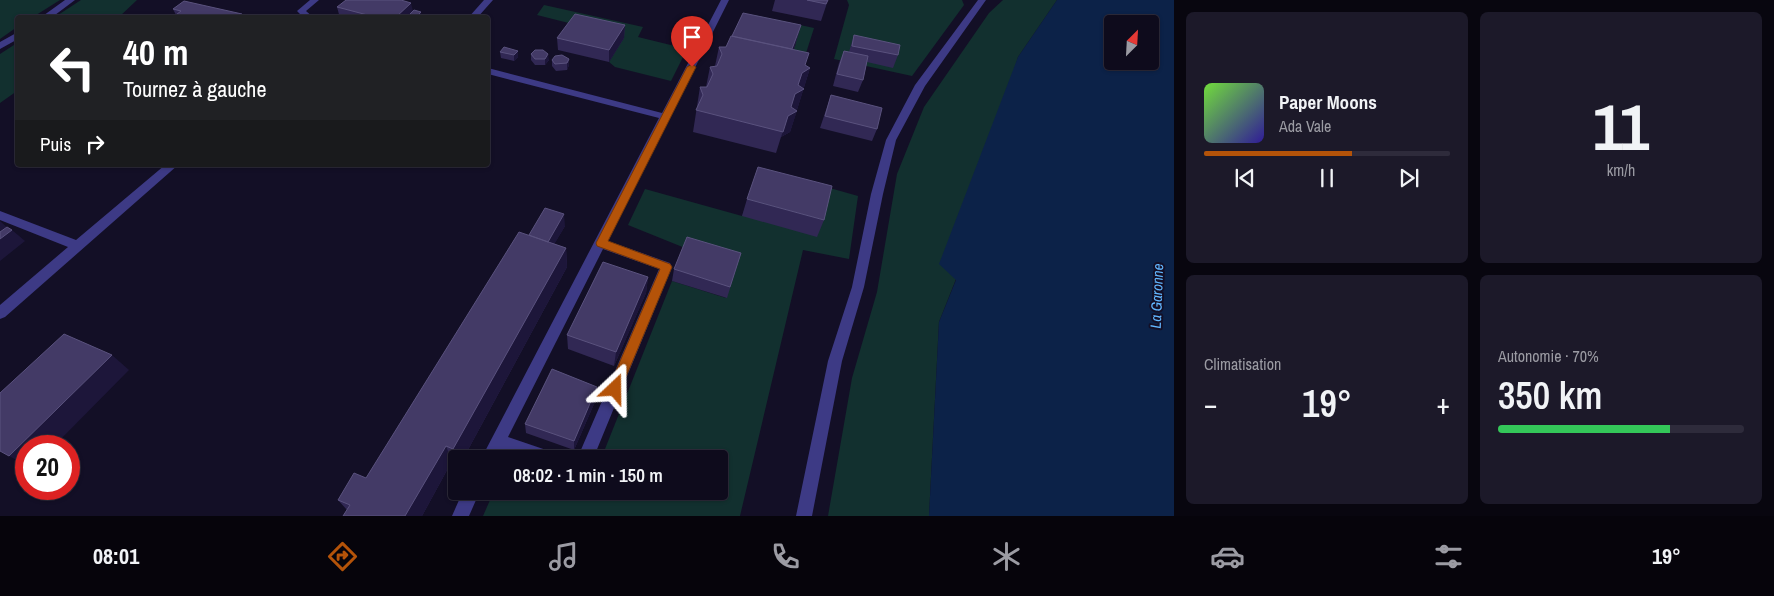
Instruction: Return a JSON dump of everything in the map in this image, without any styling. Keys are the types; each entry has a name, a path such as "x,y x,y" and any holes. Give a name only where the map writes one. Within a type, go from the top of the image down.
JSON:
{"lane":[{"path":"48,15 71,0"},
{"path":"306,15 301,11 315,0"},
{"path":"475,15 489,0"},
{"path":"494,450 725,0"},
{"path":"804,516 835,361 858,288 877,194 891,140 920,85 982,0"},
{"path":"0,46 15,37"},
{"path":"490,72 666,117"},
{"path":"0,313 170,167"},
{"path":"0,215 78,246"},
{"path":"589,450 666,267 601,243"},
{"path":"498,441 525,450"},
{"path":"460,516 468,500"}],"green space":[{"path":"0,0 60,0 36,15 15,15 15,28 0,39"},
{"path":"81,0 137,0 121,15 58,15"},
{"path":"847,0 962,0 964,5 912,76 834,59 849,5"},
{"path":"1003,0 1057,0 1018,57 956,279 939,322 929,516 828,516 852,378 877,292 897,174 924,107 989,13"},
{"path":"544,5 643,27 638,37 687,49 671,81 615,67 609,62 624,37 537,15"},
{"path":"754,15 814,28 801,69 788,66 796,43"},
{"path":"15,44 15,92 0,103 0,54"},
{"path":"759,168 858,196 849,259 803,250 740,516 483,516 490,500 728,500 728,450 605,450 672,281 726,298 685,248 628,225 645,189 742,216"}],"water":[{"name":"La Garonne","path":"1057,0 1174,0 1174,516 929,516 939,322 956,280 939,264 1018,57"}],"building":[{"path":"346,0 401,0 411,3 398,15 368,15 337,7"},
{"path":"807,0 828,0 826,4"},
{"path":"184,1 242,14 176,15 181,11 173,9"},
{"path":"414,10 421,12 418,15 409,15"},
{"path":"743,13 801,25 792,49 732,36"},
{"path":"575,14 625,25 609,50 557,38"},
{"path":"854,35 900,45 898,55 852,46"},
{"path":"731,36 809,53 805,65 810,68 802,73 798,85 804,89 795,94 791,107 797,111 788,116 783,132 696,110 703,95 700,87 707,87 713,74 710,67 717,66 722,54 719,47 726,47"},
{"path":"504,47 518,51 514,55 500,52"},
{"path":"535,50 543,50 548,54 545,59 535,59 531,54"},
{"path":"844,51 868,56 863,80 837,74"},
{"path":"562,55 569,59 567,63 555,64 552,60 555,56"},
{"path":"831,95 882,108 877,129 825,116"},
{"path":"758,167 832,186 824,220 747,199"},
{"path":"545,208 564,214 548,242 529,235"},
{"path":"7,227 12,230 0,239 0,232"},
{"path":"519,232 566,248 453,449 446,446 405,516 343,516 350,505 338,500 354,473 366,478"},
{"path":"687,237 741,253 730,287 674,269"},
{"path":"603,262 648,277 616,352 567,335"},
{"path":"64,334 112,355 30,435 15,435 15,450 9,456 0,451 0,393"},
{"path":"552,369 597,387 574,441 525,424"}],"route":[{"path":"615,389 666,267 601,243 692,67"}]}
